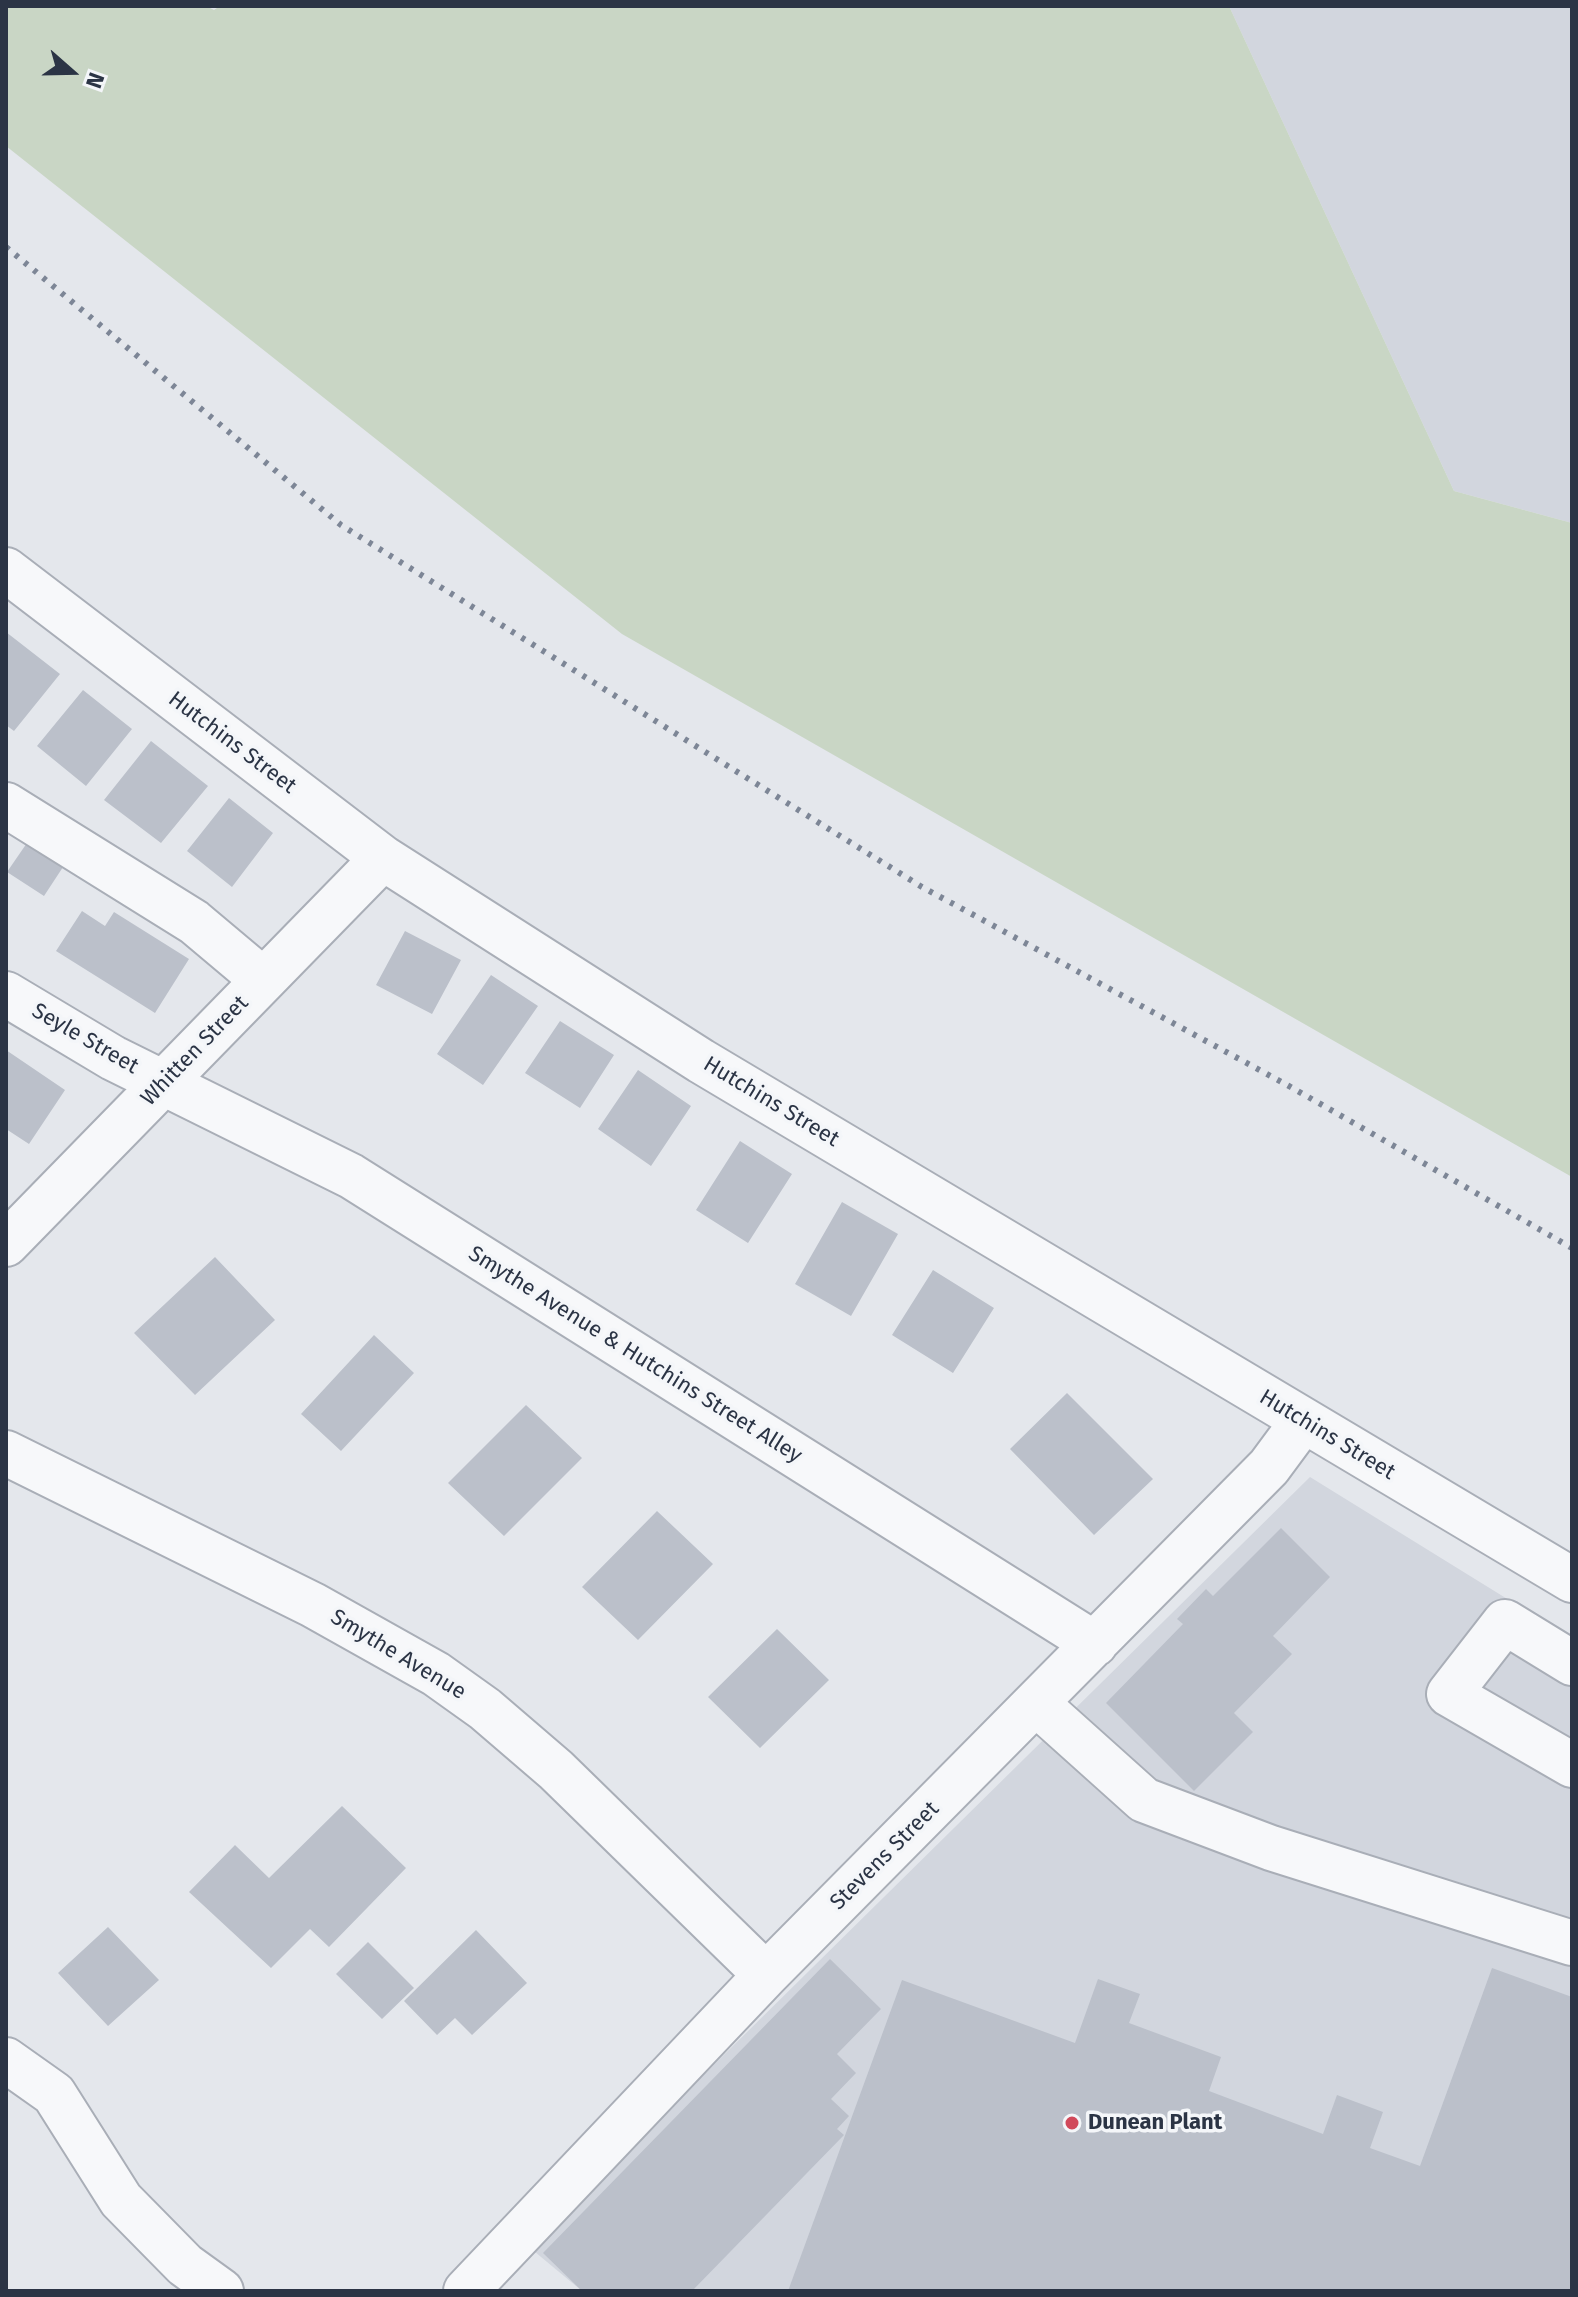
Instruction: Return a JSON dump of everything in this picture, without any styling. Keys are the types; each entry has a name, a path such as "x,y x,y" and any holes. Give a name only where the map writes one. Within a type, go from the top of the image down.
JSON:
{"street":[{"name":"Hutchins Street","path":"6,570 383,858 701,1061 1559,1573"},
{"path":"6,805 194,922 263,980"},
{"name":"Whitten Street","path":"6,1244 383,858"},
{"name":"Seyle Street","path":"6,994 113,1058 165,1083"},
{"name":"Smythe Avenue & Hutchins Street Alley","path":"165,1083 351,1176 1095,1644"},
{"name":"Stevens Street","path":"474,2289 766,1975 1269,1467 1303,1421"},
{"name":"Smythe Avenue","path":"6,1453 313,1605 436,1674 485,1709 556,1770 766,1975"},
{"path":"1559,1573 1505,1622 1449,1694 1572,1765"},
{"path":"1505,1622 1572,1663"},
{"path":"1037,1704 1144,1800 1271,1848 1572,1943"},
{"path":"6,2060 54,2094 121,2200 185,2265 221,2291"}],"shaded area":[{"path":"1229,6 1572,6 1572,523 1454,491"},
{"path":"1310,1477 1572,1639 1572,2291 582,2291 529,2247"}],"green space":[{"path":"6,6 206,6 214,10 220,6 1229,6 1454,491 1572,523 1572,1177 622,634 6,146"}],"building":[{"path":"6,632 60,674 14,731 6,725"},
{"path":"83,690 132,729 86,786 37,746"},
{"path":"151,741 208,786 161,843 104,800"},
{"path":"229,798 273,833 232,887 187,851"},
{"path":"29,840 65,864 44,896 7,872"},
{"path":"82,911 105,926 114,912 189,959 155,1013 56,951"},
{"path":"405,931 461,960 432,1014 376,985"},
{"path":"491,975 538,1006 483,1085 437,1054"},
{"path":"560,1021 614,1055 580,1108 525,1073"},
{"path":"6,1050 65,1090 29,1144 6,1129"},
{"path":"638,1070 691,1106 651,1166 598,1129"},
{"path":"740,1141 792,1174 748,1243 696,1210"},
{"path":"842,1202 898,1234 851,1316 795,1284"},
{"path":"215,1257 275,1320 195,1395 134,1333"},
{"path":"933,1270 994,1308 953,1373 892,1335"},
{"path":"374,1335 414,1373 341,1451 301,1414"},
{"path":"1067,1393 1153,1479 1094,1535 1010,1449"},
{"path":"526,1405 582,1458 504,1536 448,1483"},
{"path":"657,1511 713,1564 638,1640 582,1587"},
{"path":"1281,1528 1330,1577 1273,1636 1292,1654 1234,1713 1253,1732 1194,1791 1106,1703 1183,1624 1177,1619 1206,1589 1213,1596"},
{"path":"777,1629 829,1680 760,1748 708,1697"},
{"path":"342,1806 406,1868 329,1947 310,1929 271,1968 189,1892 235,1845 269,1878"},
{"path":"108,1927 159,1980 108,2026 58,1973"},
{"path":"476,1930 527,1983 472,2035 455,2018 437,2035 404,2001"},
{"path":"368,1942 414,1988 382,2019 336,1974"},
{"path":"830,1959 881,2009 837,2054 856,2073 831,2099 849,2116 837,2129 844,2135 692,2291 582,2291 543,2253"},
{"name":"Dunean Plant","path":"1492,1968 1572,1997 1572,2291 788,2291 902,1980 1075,2043 1098,1979 1140,1994 1129,2023 1221,2057 1209,2091 1323,2134 1337,2095 1383,2112 1370,2148 1420,2166"}],"railway":[{"path":"6,247 341,525 922,887 1289,1086 1572,1248"}],"place":[{"name":"Dunean Plant","path":"1072,2123"}]}
